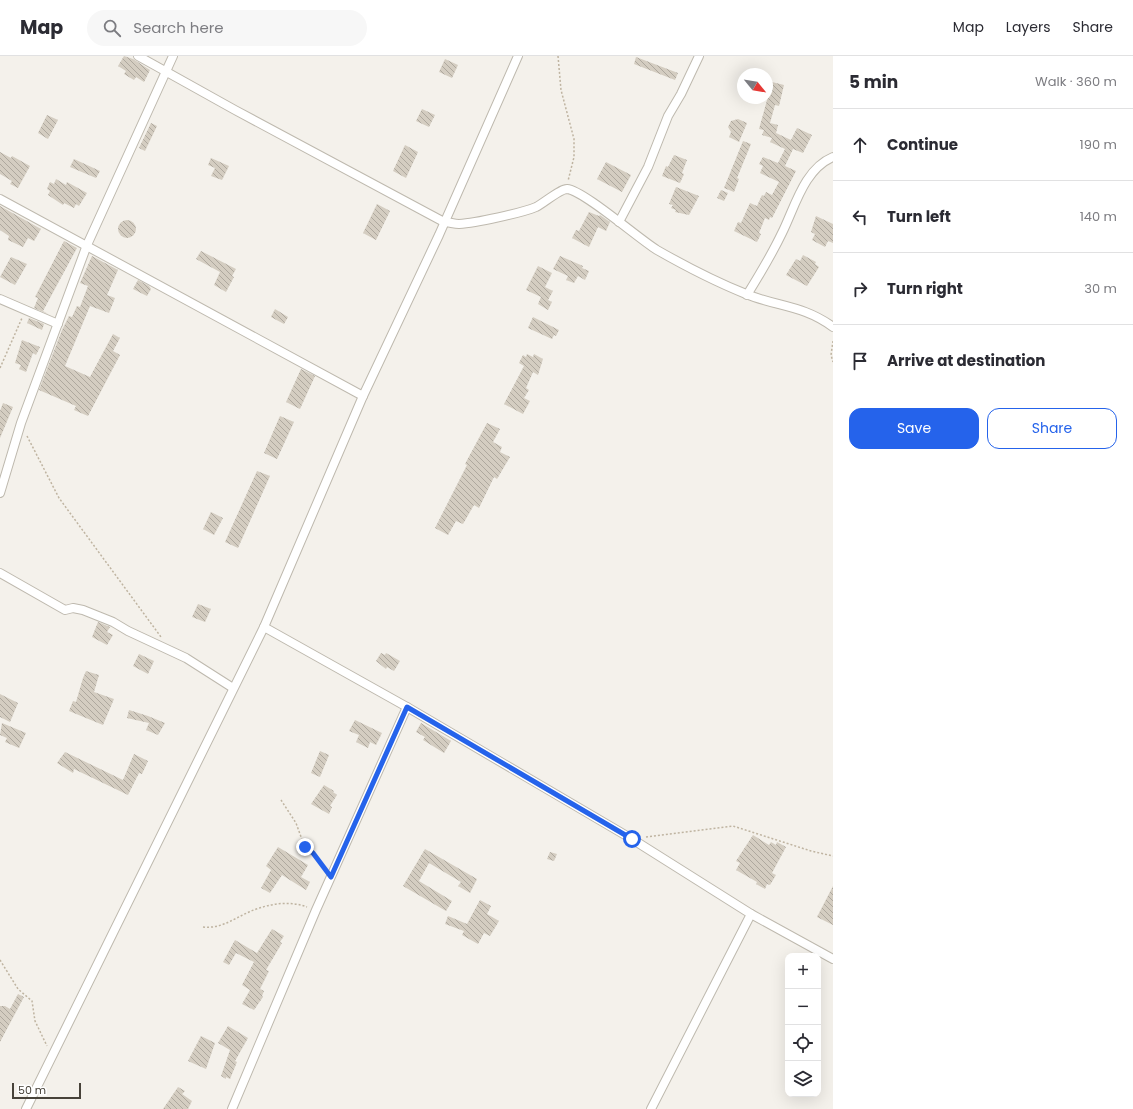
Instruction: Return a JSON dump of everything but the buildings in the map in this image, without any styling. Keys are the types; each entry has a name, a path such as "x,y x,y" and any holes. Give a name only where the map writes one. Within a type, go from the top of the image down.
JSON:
{"street":[{"path":"138,56 235,110 444,222 464,223 531,209 566,189 578,193 619,222 642,241 663,254 747,294 801,309 818,317 833,327"},
{"path":"0,493 21,423 87,245 173,56"},
{"path":"26,1109 264,627 363,396 444,222 518,56"},
{"path":"619,222 648,167 668,116 681,94 699,56"},
{"path":"747,294 769,258 809,177 820,165 833,157"},
{"path":"0,199 363,396"},
{"path":"0,299 58,324"},
{"path":"0,573 65,610 73,608 83,610 168,648 233,688"},
{"path":"264,627 407,707 632,839 751,914 833,959"},
{"path":"232,1109 316,910 407,707"},
{"path":"651,1109 751,914"}],"path":[{"path":"558,56 561,90 575,145 574,157 566,189"},
{"path":"0,368 26,310"},
{"path":"833,342 831,355 833,362"},
{"path":"21,423 59,498 168,648"},
{"path":"281,800 296,823 304,845 313,853 331,877"},
{"path":"632,839 733,826 811,851 833,856"},
{"path":"202,927 219,926 250,912 275,905 296,903 316,910"},
{"path":"0,960 18,989 32,1001 35,1021 52,1056"}],"route":[{"path":"305,847 313,853 331,877 407,707 632,839"}]}
